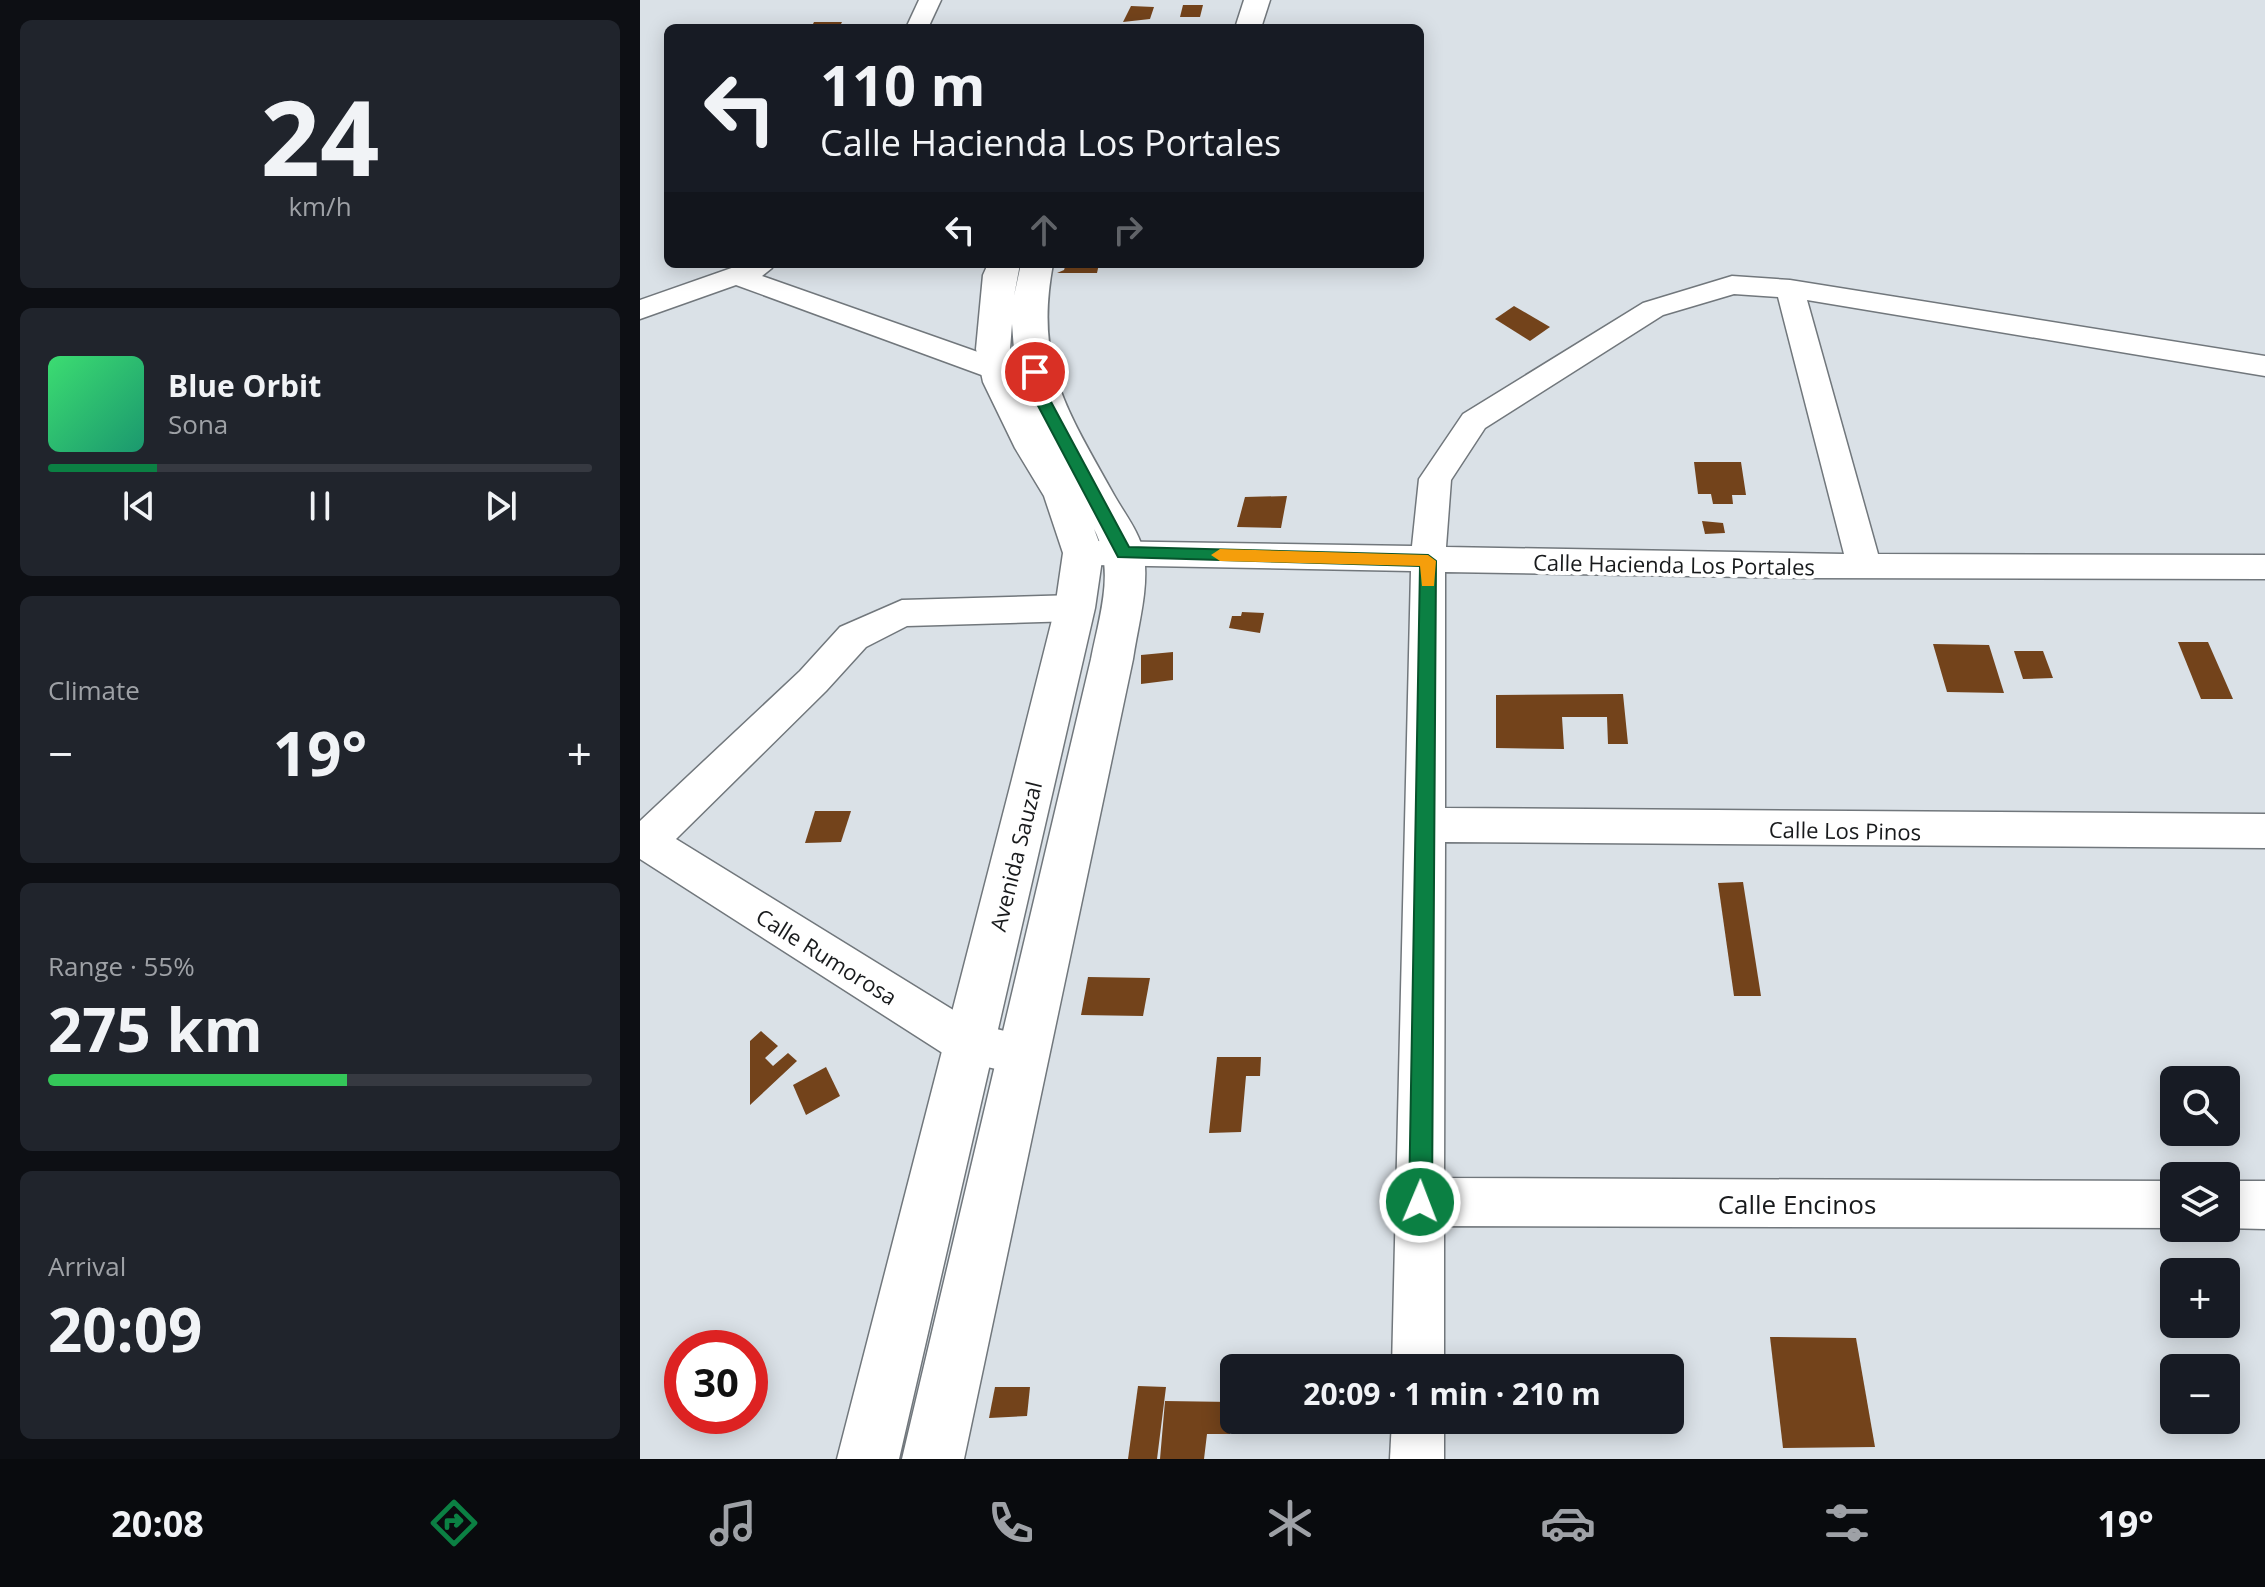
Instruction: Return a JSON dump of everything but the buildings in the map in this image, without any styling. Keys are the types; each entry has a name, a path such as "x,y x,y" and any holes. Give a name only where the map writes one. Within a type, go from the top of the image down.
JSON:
{"street":[{"path":"919,24 930,0"},
{"path":"1232,23 1257,0"},
{"path":"640,310 759,268"},
{"name":"Avenida Sauzal","path":"933,1459 1112,659 1104,553 1063,496 1019,420 998,370 993,349 1002,268"},
{"path":"1036,268 1029,317 1029,348 1042,400 1104,553"},
{"path":"736,276 998,370"},
{"path":"1418,1354 1428,561 1435,479 1474,421 1653,309 1732,285 1790,289 2265,366"},
{"path":"1790,289 1864,566"},
{"name":"Avenida Sauzal","path":"868,1459 1075,608 1104,553"},
{"name":"Calle Hacienda Los Portales","path":"1104,553 1428,561 2265,567"},
{"path":"644,840 813,681 853,637 902,613 1075,608"},
{"name":"Calle Los Pinos","path":"1425,825 2265,831"},
{"name":"Calle Rumorosa","path":"644,840 968,1044 1022,1054"},
{"name":"Calle Encinos","path":"1420,1202 2160,1205"},
{"path":"2240,1205 2265,1205"},
{"path":"1417,1459 1418,1434"}],"slow traffic":[{"path":"1220,555 1428,561 1428,582"}],"route":[{"path":"1035,372 1042,400 1124,553 1428,561 1420,1202"}]}
